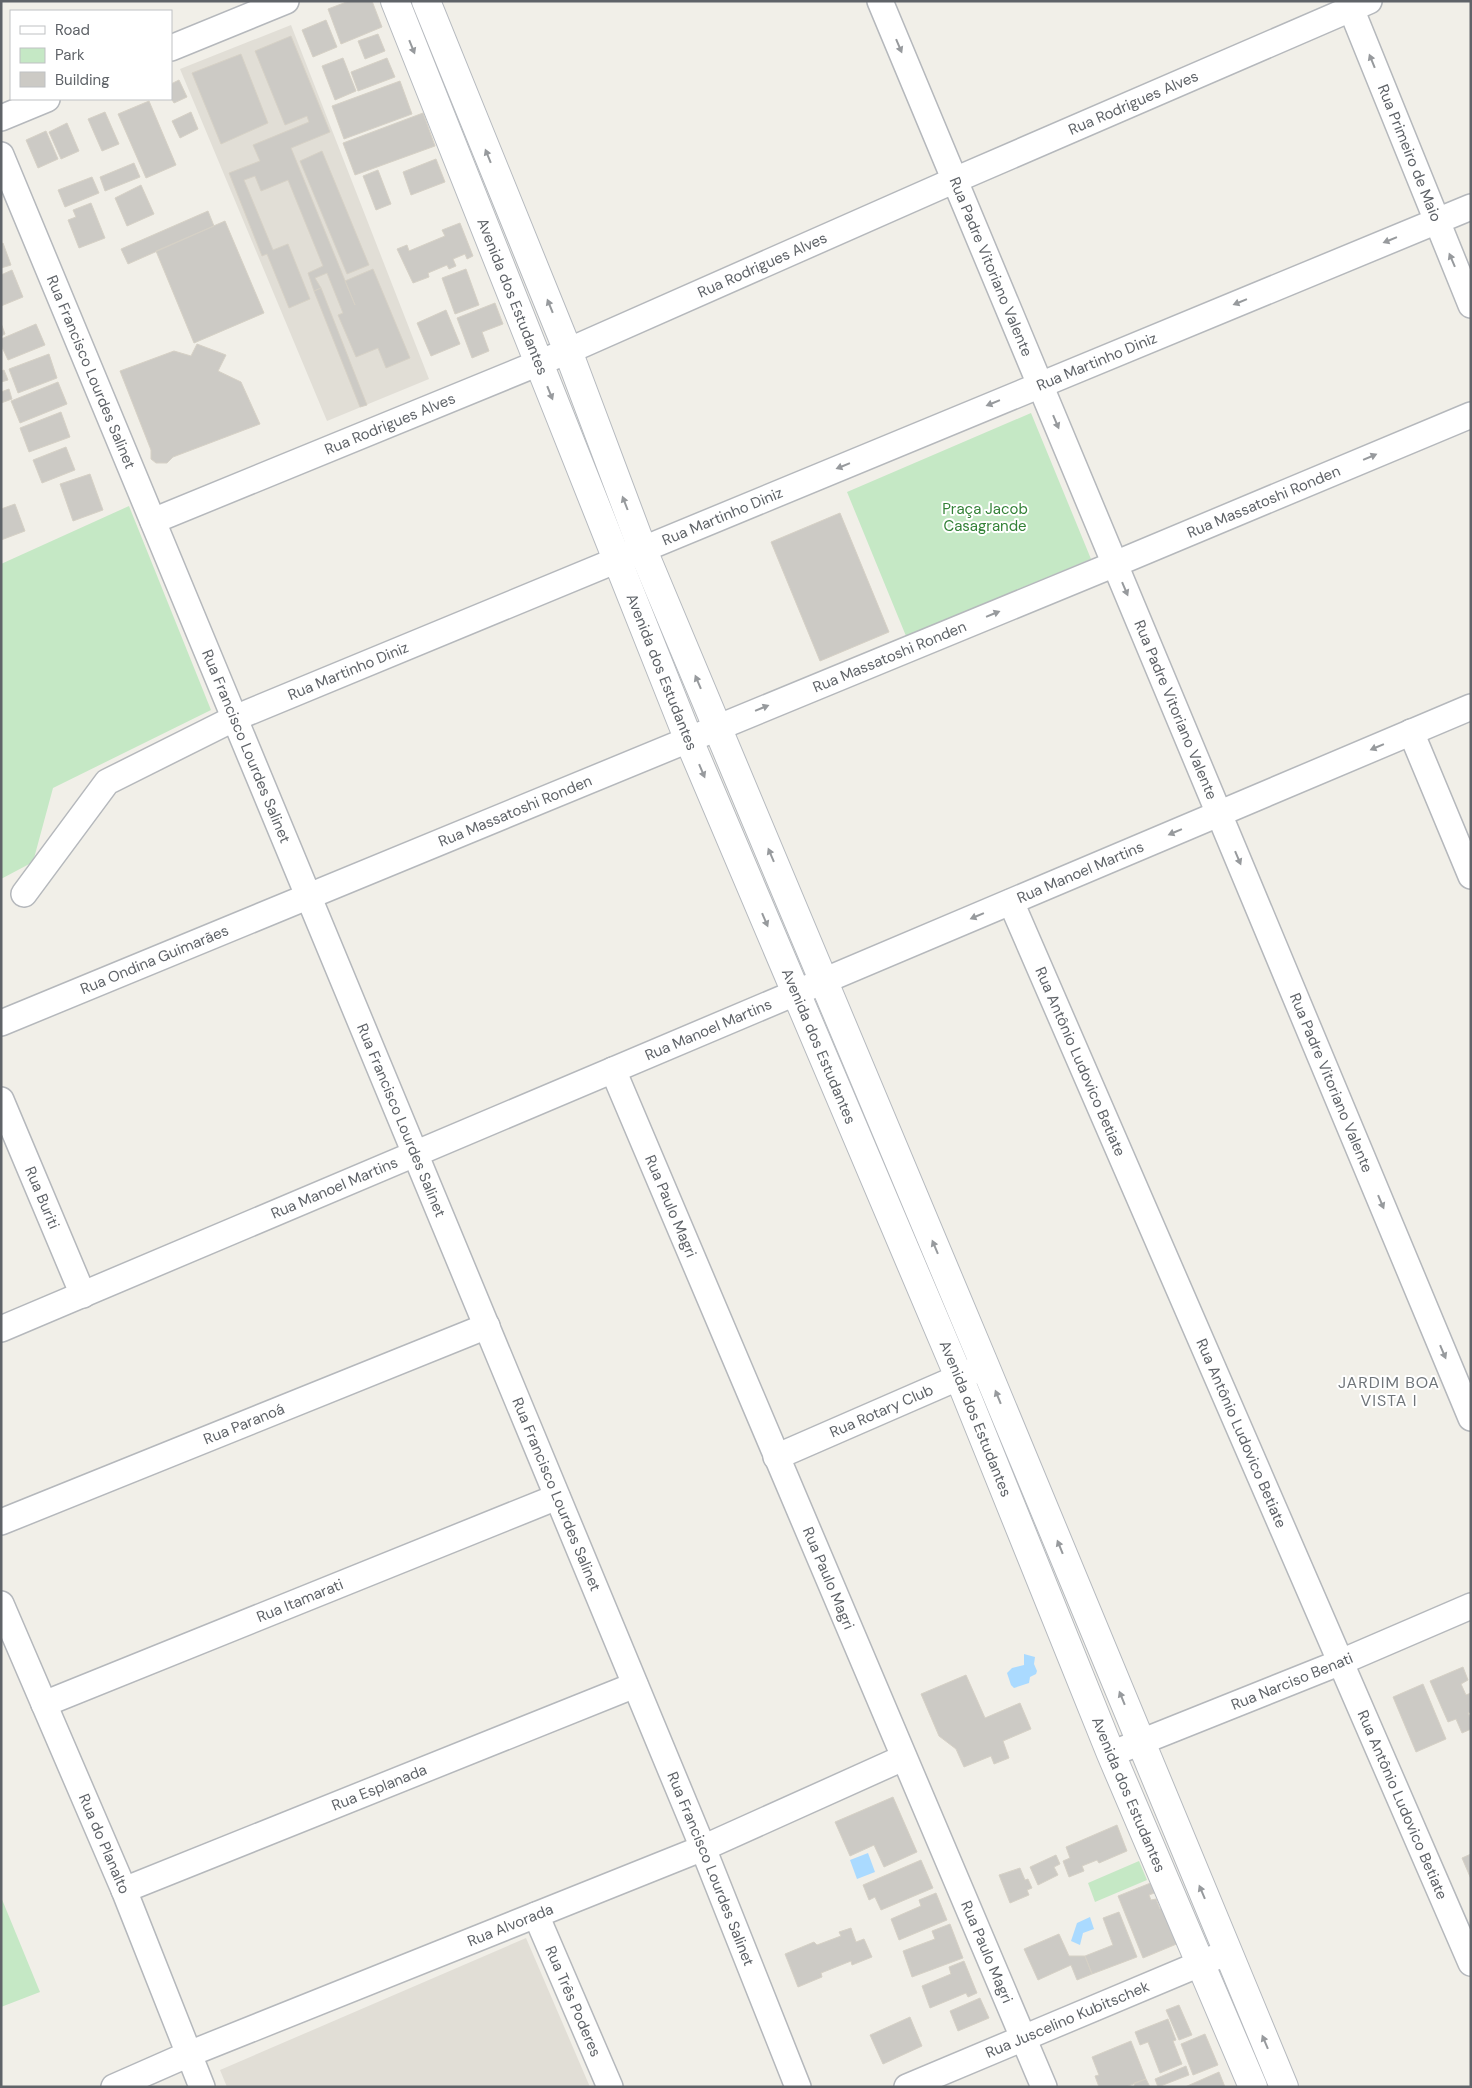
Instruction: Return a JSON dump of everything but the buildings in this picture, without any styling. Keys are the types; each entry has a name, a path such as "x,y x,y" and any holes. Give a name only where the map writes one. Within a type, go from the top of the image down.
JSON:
{"street":[{"path":"172,48 286,1"},
{"name":"Avenida dos Estudantes","path":"394,1 688,738 959,1377 1111,1754 1253,2087"},
{"name":"Avenida dos Estudantes","path":"426,1 568,351 642,548 986,1366 1140,1743 1284,2087"},
{"name":"Rua Padre Vitoriano Valente","path":"880,1 1471,1418"},
{"name":"Rua Rodrigues Alves","path":"153,521 568,351 1356,4"},
{"name":"Rua Primeiro de Maio","path":"1356,4 1436,221 1471,305"},
{"path":"431,93 458,81"},
{"path":"1,118 45,100"},
{"name":"Rua Francisco Lourdes Salinet","path":"1,155 487,1326 702,1848 798,2087"},
{"path":"479,214 507,201"},
{"name":"Rua Martinho Diniz","path":"24,894 108,782 235,718 642,548 1471,207"},
{"name":"Rua Massatoshi Ronden","path":"308,896 717,726 1115,564 1471,415"},
{"name":"Rua Manoel Martins","path":"1,1329 1471,707"},
{"path":"1412,732 1471,876"},
{"name":"Rua Ondina Guimarães","path":"1,1023 308,896"},
{"name":"Rua Antônio Ludovico Betiate","path":"1011,902 1471,1964"},
{"name":"Rua Paulo Magri","path":"614,1070 903,1758 1044,2087"},
{"name":"Rua Buriti","path":"1,1100 83,1295"},
{"path":"875,1180 902,1169"},
{"name":"Rua Paranoá","path":"1,1522 487,1326"},
{"name":"Rua Rotary Club","path":"776,1457 986,1366"},
{"name":"Rua Itamarati","path":"44,1704 557,1497"},
{"name":"Rua do Planalto","path":"1,1604 124,1890 202,2087"},
{"name":"Rua Narciso Benati","path":"1111,1754 1341,1662 1471,1606"},
{"name":"Rua Esplanada","path":"124,1890 635,1685"},
{"name":"Rua Alvorada","path":"114,2087 189,2054 702,1848 903,1758"},
{"name":"Rua Três Poderes","path":"536,1915 610,2087"},
{"name":"Rua Juscelino Kubitschek","path":"907,2087 1228,1952"}],"shaded area":[{"path":"291,25 429,379 327,421 180,69"},
{"path":"526,1938 590,2087 227,2087 220,2070"}],"green space":[{"name":"Praça Jacob Casagrande","path":"1031,413 1091,559 906,636 847,492"},
{"path":"129,506 211,710 53,788 33,862 1,879 1,564"},
{"path":"1139,1861 1147,1880 1095,1902 1088,1883"},
{"path":"1,1897 40,1992 1,2007"}],"water":[{"path":"1024,1654 1035,1657 1034,1664 1037,1671 1036,1674 1030,1677 1029,1683 1014,1688 1007,1673 1012,1668 1024,1665"},
{"path":"868,1853 875,1872 857,1879 850,1860"},
{"path":"1090,1917 1094,1929 1083,1933 1080,1945 1071,1941 1077,1923"}],"district":[{"name":"JARDIM BOA VISTA I","path":"1389,1391"}]}
